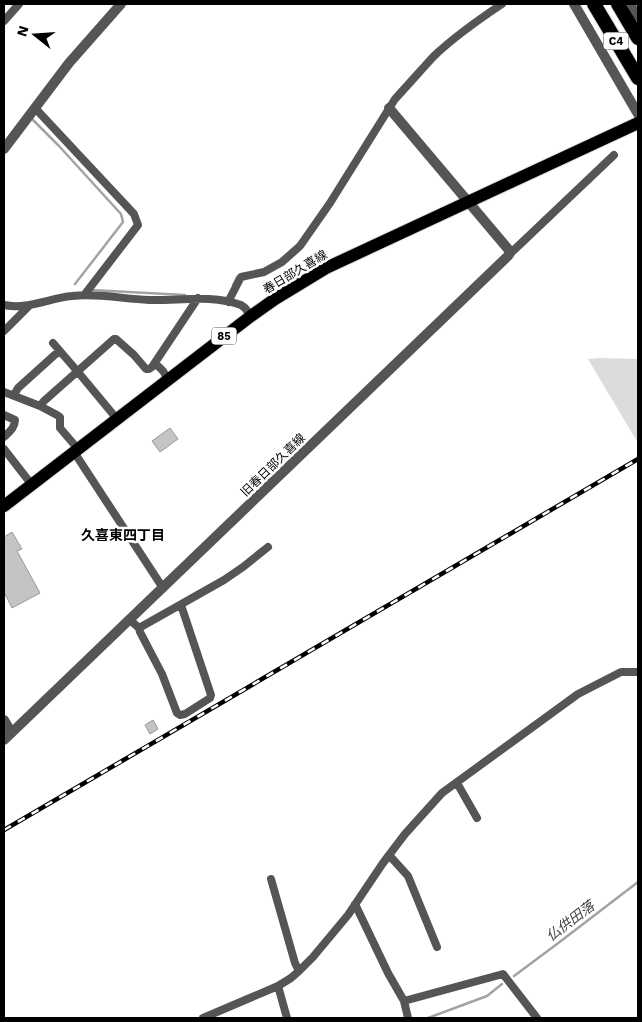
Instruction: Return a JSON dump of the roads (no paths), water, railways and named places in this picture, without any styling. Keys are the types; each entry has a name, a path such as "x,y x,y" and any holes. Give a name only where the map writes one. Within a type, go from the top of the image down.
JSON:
{"highway":[{"name":"C4","path":"594,4 638,78"},
{"name":"C4","path":"618,4 638,38"}],"main road":[{"name":"春日部久喜線","path":"4,506 274,299 326,268 638,123"}],"street":[{"path":"4,21 19,4"},
{"path":"4,149 70,63 121,4"},
{"path":"228,302 242,277 264,272 282,262 300,246 330,203 395,99 435,55 456,36 502,4"},
{"path":"574,4 638,114"},
{"path":"630,4 638,17"},
{"path":"35,108 134,214 138,225 85,294"},
{"path":"389,108 510,253 614,155"},
{"name":"旧春日部久喜線","path":"8,736 510,253"},
{"path":"4,305 10,307 30,305 66,296 85,294 146,300 206,298 236,304 245,308 251,316"},
{"path":"40,406 114,339 149,369 198,298"},
{"path":"4,332 30,305"},
{"path":"53,343 117,419"},
{"path":"14,395 18,388 60,351"},
{"path":"155,362 168,379"},
{"path":"4,392 40,406 60,417 60,428 76,450 163,588"},
{"path":"4,414 15,420 12,429 4,437"},
{"path":"4,449 32,485"},
{"path":"140,628 224,580 268,547"},
{"path":"130,620 140,628 140,632 162,674 177,712 180,715 184,714 210,698 211,695 182,605"},
{"path":"203,1018 278,986 299,971 348,915 405,834 442,793 578,694 621,672 638,672"},
{"path":"4,720 8,736"},
{"path":"457,783 477,818"},
{"path":"389,855 408,876 437,946"},
{"path":"271,878 295,963 299,971"},
{"path":"355,904 388,973 404,1001 408,1018"},
{"path":"404,1001 503,974 537,1018"},
{"path":"278,986 287,1018"}],"waterway":[{"path":"31,118 121,214 123,222 75,284"},
{"path":"233,285 237,277 240,276"},
{"path":"91,290 185,295"},
{"name":"仏供田落","path":"514,976 638,882"},
{"name":"仏供田落","path":"428,1018 487,996 502,984"}],"railway":[{"path":"4,830 638,459"}],"district":[{"name":"久喜東四丁目","path":"123,535"}]}
